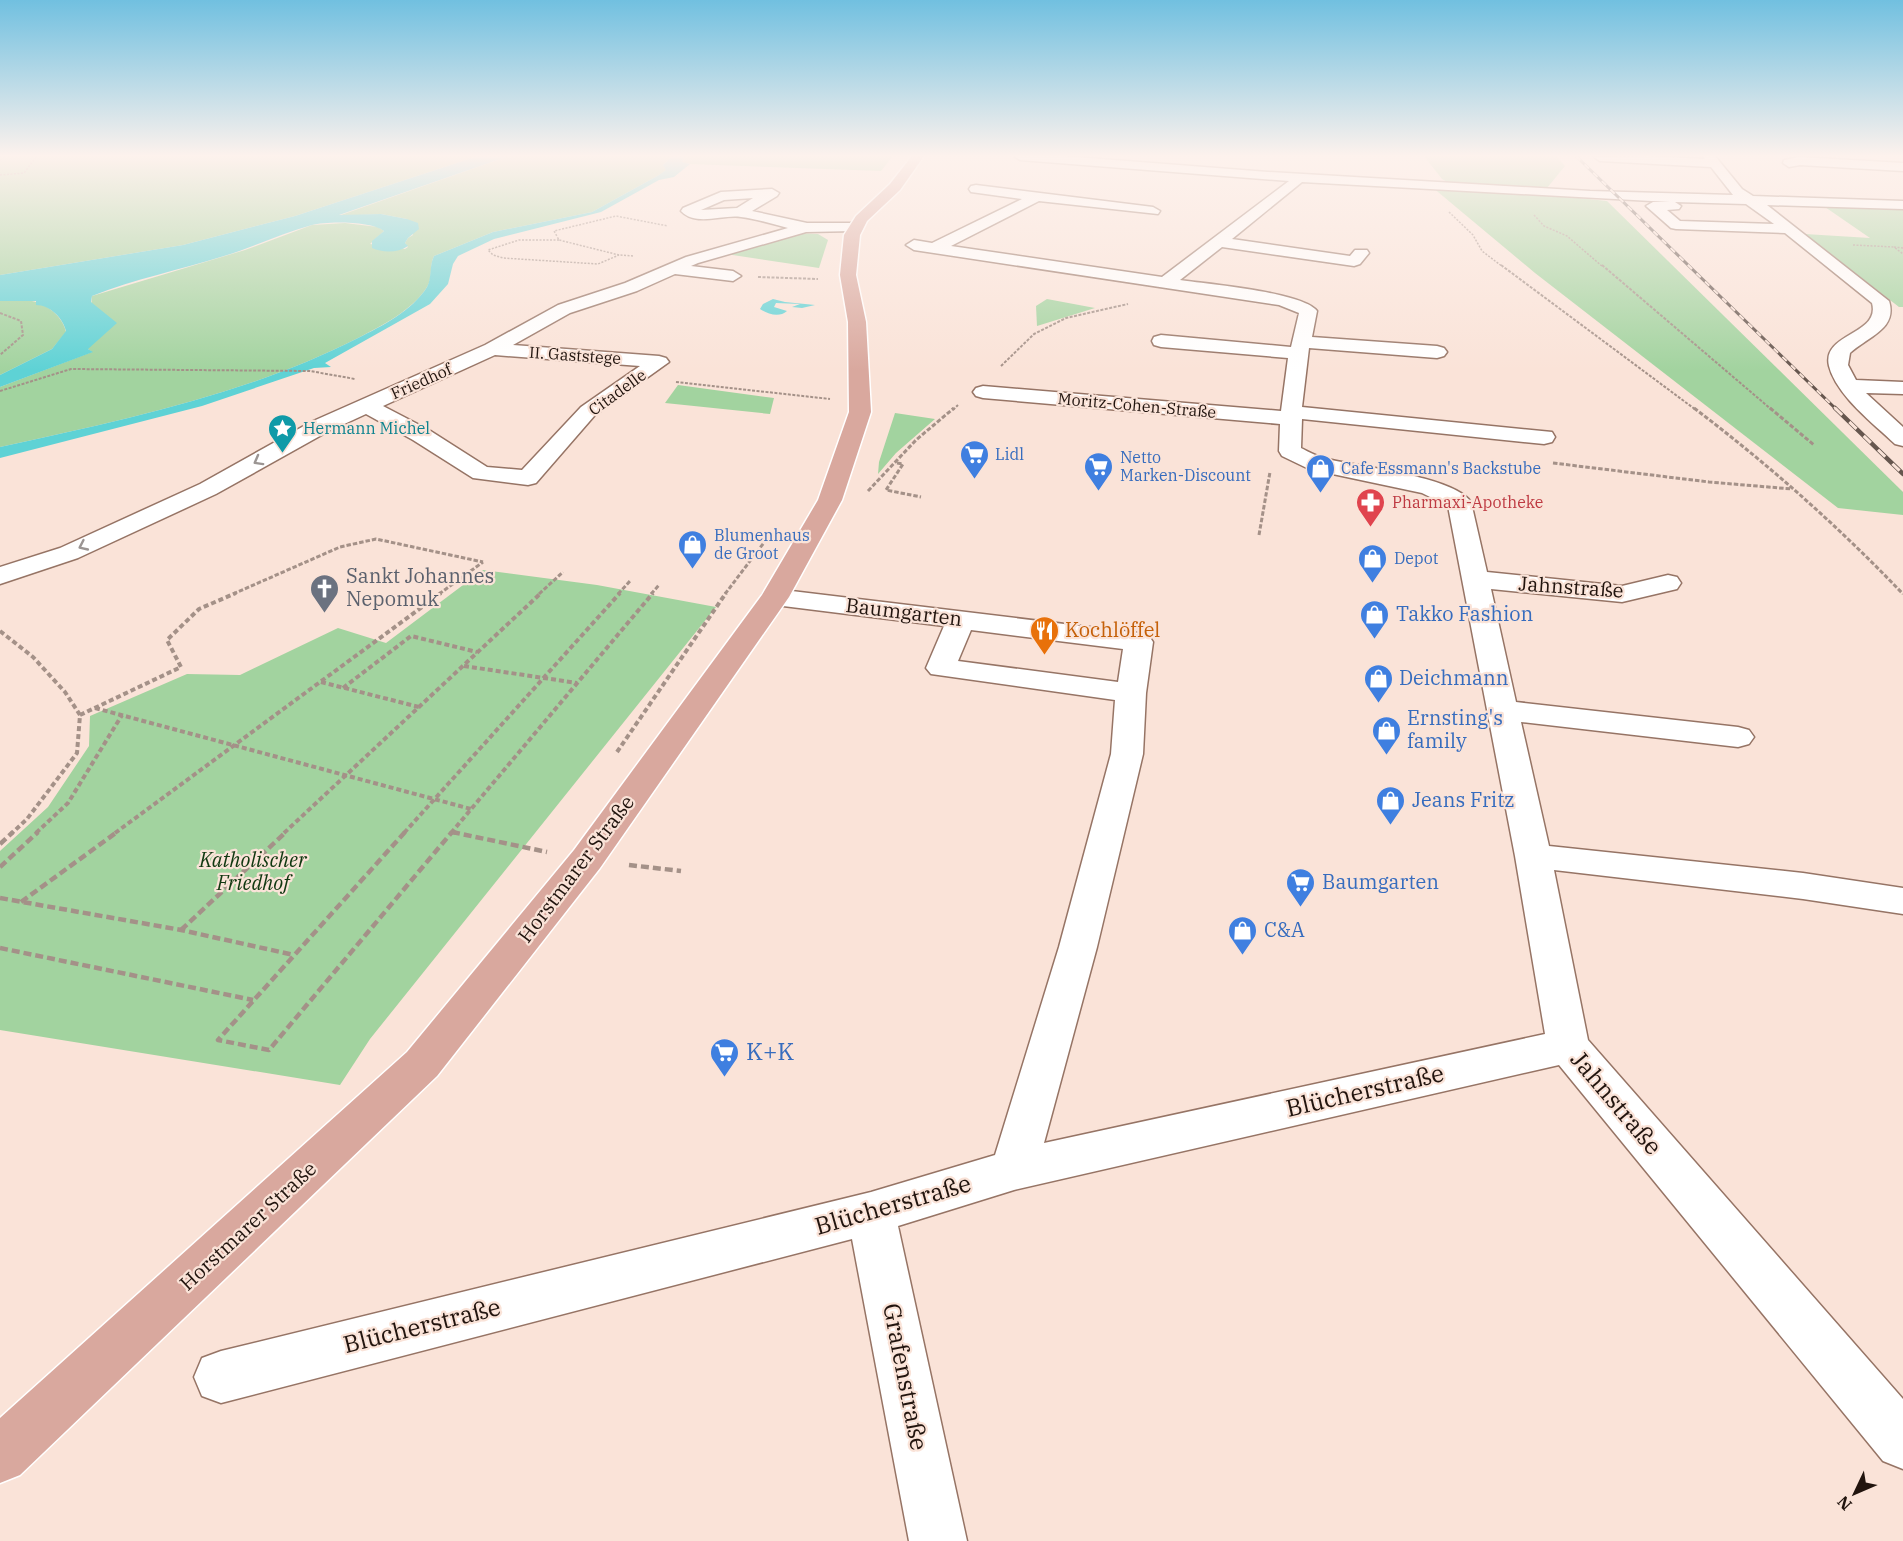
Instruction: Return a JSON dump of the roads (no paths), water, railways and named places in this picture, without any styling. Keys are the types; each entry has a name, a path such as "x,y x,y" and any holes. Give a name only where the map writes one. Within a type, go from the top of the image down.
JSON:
{"main road":[{"name":"Horstmarer Straße","path":"0,1455 422,1064 587,859 775,597 830,500 860,412 857,322 848,275 855,228"}],"street":[{"name":"Friedhof","path":"0,576 69,553 208,489 319,427 492,349 564,309 614,294 692,260 805,228"},
{"path":"934,248 975,228"},
{"path":"1165,283 1239,228"},
{"path":"1756,228 1786,229 1874,294 1884,309 1883,316 1875,327 1846,345 1840,353 1838,366 1851,386 1903,439"},
{"path":"1221,242 1354,261 1361,254"},
{"path":"914,245 1299,305 1308,311 1291,415"},
{"path":"669,269 733,276"},
{"path":"1161,340 1301,348 1437,352"},
{"name":"II. Gaststege","path":"492,349 659,362"},
{"name":"Citadelle","path":"366,405 421,435 481,473 528,478 588,411 659,362"},
{"path":"1851,386 1903,388"},
{"name":"Moritz-Cohen-Straße","path":"983,392 1544,437"},
{"name":"Jahnstraße","path":"1291,415 1290,452 1317,464 1429,487 1459,502 1533,855 1568,1046 1903,1441"},
{"name":"Jahnstraße","path":"1474,579 1622,594 1668,583"},
{"name":"Baumgarten","path":"775,597 1139,642 1131,693"},
{"path":"961,619 941,668 1131,693 1127,754 1078,947 1014,1170"},
{"path":"1502,710 1738,737"},
{"path":"1533,855 1803,886 1903,901"},
{"name":"Blücherstraße","path":"221,1377 871,1213 1014,1170 1568,1046"},
{"name":"Grafenstraße","path":"871,1213 938,1541"}],"water":[{"path":"249,228 303,228 224,256 92,296 91,302 117,323 88,349 93,352 0,387 0,375 52,349 66,331 62,321 55,313 46,307 36,305 36,301 0,301 0,275 183,245"},
{"path":"378,228 419,229 408,238 405,243 408,246 390,252 372,248 372,241 384,231"},
{"path":"513,228 538,228 494,239 458,256 453,264 448,284 430,304 325,363 331,367 314,368 202,406 0,458 0,447 183,404 272,375 315,358 358,338 405,311 427,287 434,256 493,232"},
{"path":"773,299 815,305 802,308 792,307 800,304 776,303 774,307 787,311 777,315 760,309 763,304"}],"railway":[{"path":"1650,228 1837,410"},
{"path":"1835,408 1903,474"}],"place":[{"name":"Hermann Michel","path":"282,454"},
{"name":"Lidl","path":"974,480"},
{"name":"Netto Marken-Discount","path":"1099,492"},
{"name":"Cafe Essmann's Backstube","path":"1320,494"},
{"name":"Pharmaxi-Apotheke","path":"1371,528"},
{"name":"Blumenhaus de Groot","path":"693,570"},
{"name":"Depot","path":"1373,584"},
{"name":"Sankt Johannes Nepomuk","path":"325,614"},
{"name":"Takko Fashion","path":"1375,640"},
{"name":"Kochlöffel","path":"1044,656"},
{"name":"Deichmann","path":"1378,704"},
{"name":"Ernsting's family","path":"1386,756"},
{"name":"Jeans Fritz","path":"1391,826"},
{"name":"Baumgarten","path":"1301,908"},
{"name":"C&A","path":"1243,956"},
{"name":"K+K","path":"725,1078"}],"park label":[{"name":"Katholischer Friedhof","path":"253,872"}]}
